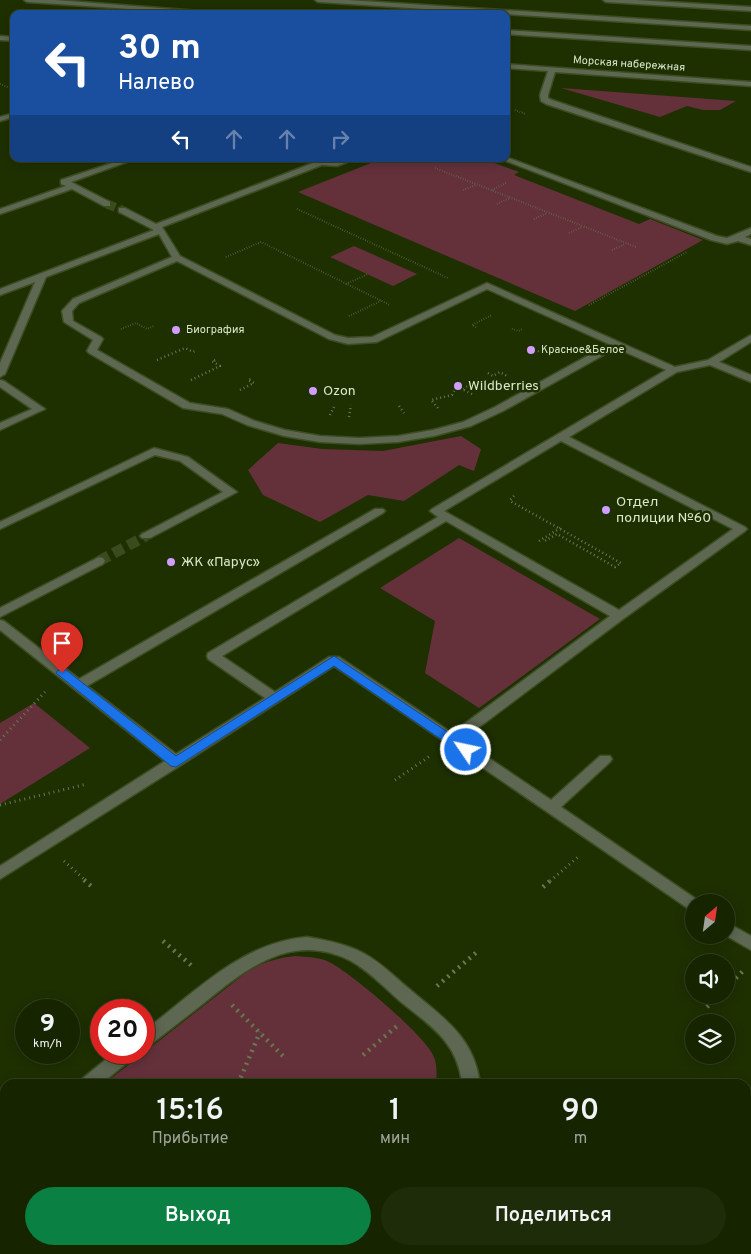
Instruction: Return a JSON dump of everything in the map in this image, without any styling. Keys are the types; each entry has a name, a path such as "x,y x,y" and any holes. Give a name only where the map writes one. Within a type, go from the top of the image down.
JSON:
{"street":[{"path":"27,0 176,10"},
{"path":"318,0 473,10"},
{"path":"606,0 751,9"},
{"path":"510,12 751,28"},
{"path":"510,32 751,48"},
{"name":"Морская набережная","path":"510,67 551,74 751,84"},
{"path":"551,74 544,95 544,99 549,102 751,170"},
{"name":"Морская набережная","path":"542,77 551,74 560,78"},
{"name":"Морская набережная","path":"608,82 751,92"},
{"path":"510,161 714,238 726,240 738,238 751,231"},
{"path":"107,204 64,182 122,162"},
{"path":"0,292 321,163 337,164 343,162"},
{"path":"0,212 73,186"},
{"path":"122,210 158,228 176,258 340,340 357,342 374,340 487,286 674,370"},
{"path":"738,238 751,242"},
{"path":"176,258 84,296 70,306 66,316 69,322 98,339 92,352 187,406 224,410 251,423 284,433 320,439 359,441 398,439 434,433 468,424 499,409 616,344"},
{"path":"0,374 42,276"},
{"path":"620,616 436,511 674,370 711,362 751,338"},
{"path":"711,362 751,380"},
{"path":"0,382 40,409 0,427"},
{"path":"452,740 741,529 561,437"},
{"path":"0,526 154,451 184,459 230,492 146,536"},
{"path":"78,685 379,511"},
{"path":"275,698 213,656 445,517"},
{"path":"0,613 99,561"},
{"path":"0,624 176,762"},
{"path":"0,873 334,660 685,900"},
{"path":"551,808 605,759"},
{"path":"735,934 751,944"},
{"path":"155,1032 241,965 260,953 282,946 305,944 328,946 349,953 368,964 440,1023 456,1040 466,1060 470,1079"},
{"path":"94,1079 113,1064"}],"path":[{"path":"519,108 515,110 521,112"},
{"path":"435,168 636,247"},
{"path":"463,190 477,185"},
{"path":"497,204 510,198"},
{"path":"297,209 477,291"},
{"path":"534,219 547,212"},
{"path":"569,233 583,226"},
{"path":"562,320 714,238"},
{"path":"197,268 261,242 418,319"},
{"path":"612,250 626,243"},
{"path":"346,284 368,274"},
{"path":"98,339 136,323 147,329 154,326"},
{"path":"129,373 185,348 193,352 197,350"},
{"path":"164,393 220,366 212,361 216,360"},
{"path":"519,493 510,500 622,562 615,567 557,534 543,542"},
{"path":"551,533 560,527"},
{"path":"0,740 62,673"},
{"path":"396,780 452,740"},
{"path":"542,887 598,840"},
{"path":"46,844 91,886"},
{"path":"163,940 214,986 283,1056"},
{"path":"363,1055 478,951"},
{"path":"735,979 751,963"},
{"path":"707,1007 710,1004"},
{"path":"240,1079 260,1032"}],"shaded area":[{"path":"561,88 736,101 720,110 703,110 687,106 660,117"},
{"path":"373,162 492,162 519,172 514,175 639,224 650,219 703,240 575,311 298,192"},
{"path":"354,246 417,274 393,286 330,257"},
{"path":"461,436 481,449 474,471 459,465 404,501 368,495 320,522 263,495 248,470 278,443 322,449 383,451"},
{"path":"459,538 600,619 479,708 425,673 435,621 380,588"},
{"path":"34,703 90,748 0,804 0,723"},
{"path":"295,956 317,958 339,968 403,1020 428,1047 436,1063 436,1079 110,1079 130,1064 155,1064 155,1044 247,972 270,961"}],"tunnel":[{"path":"107,204 122,210"},
{"path":"99,561 146,536"}],"place":[{"name":"Биография","path":"176,330"},
{"name":"Красное&Белое","path":"531,350"},
{"name":"Wildberries","path":"458,386"},
{"name":"Ozon","path":"313,391"},
{"name":"Отдел полиции №60","path":"606,510"},
{"name":"ЖК «Парус»","path":"171,562"}],"route":[{"path":"62,673 176,762 334,660 466,750"}]}
